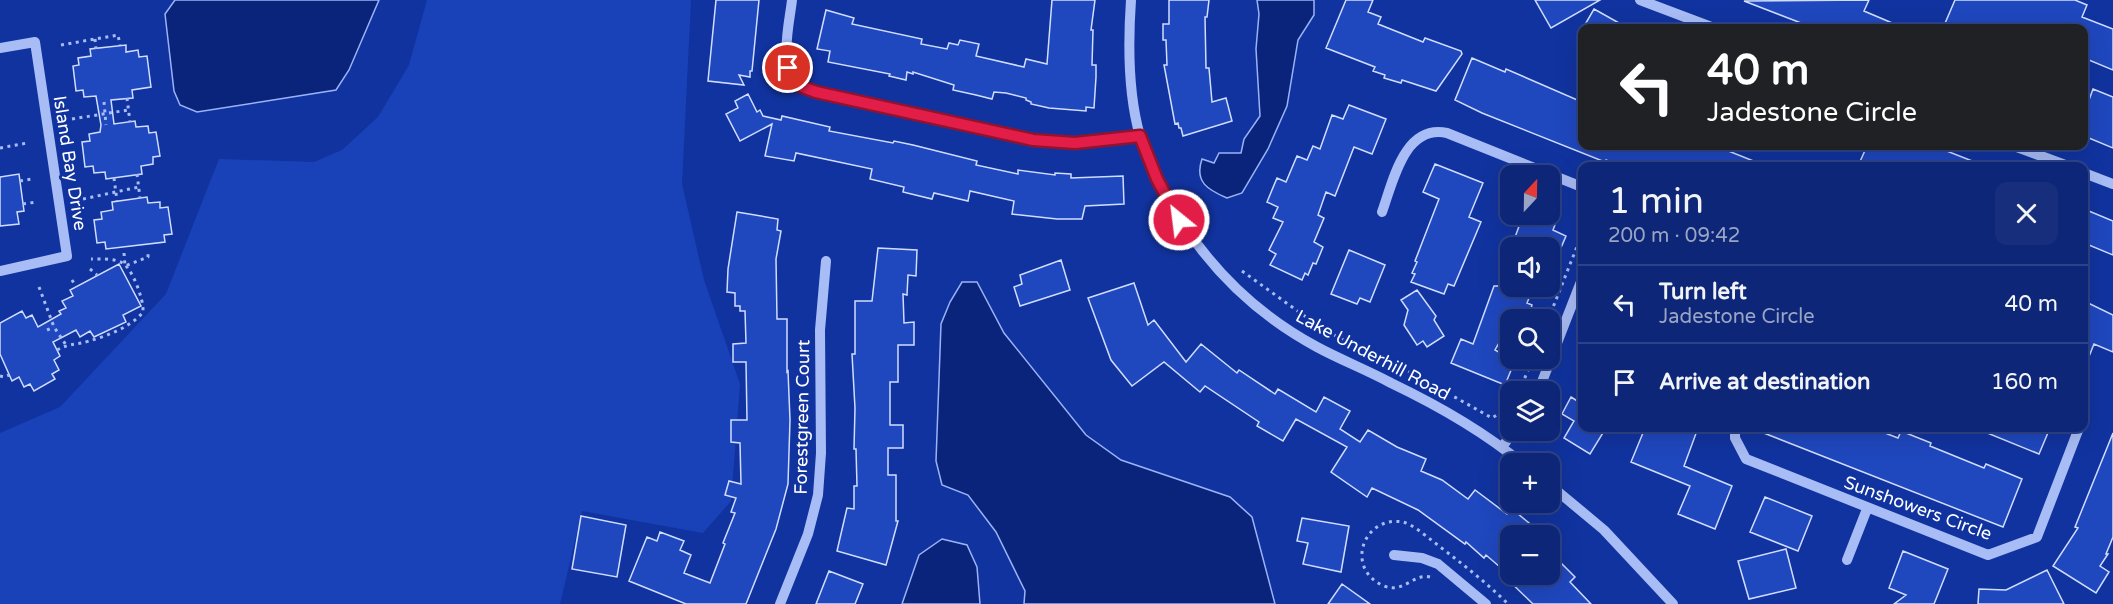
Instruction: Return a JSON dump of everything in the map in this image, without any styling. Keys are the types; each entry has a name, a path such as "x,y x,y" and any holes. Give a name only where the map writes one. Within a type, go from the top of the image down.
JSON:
{"street":[{"path":"792,0 787,52 788,68 795,81 807,89 1033,140 1075,143 1140,136"},
{"name":"Lake Underhill Road","path":"1131,0 1130,65 1140,136 1157,179 1179,220 1209,262 1241,295 1297,336 1408,391 1461,421 1510,453"},
{"path":"1640,0 1703,24"},
{"name":"Island Bay Drive","path":"0,48 35,42 67,256 0,271"},
{"path":"1382,212 1406,152 1420,138 1436,132 1447,133 1578,185"},
{"path":"2025,150 2057,162"},
{"path":"2088,175 2113,184"},
{"name":"Forestgreen Court","path":"780,604 808,534 819,495 820,330 826,261"},
{"path":"1542,381 1578,289"},
{"name":"Sunshowers Circle","path":"1735,432 1734,438 1746,459 1988,555 2037,537 2077,432"},
{"path":"1503,447 1507,441"},
{"path":"1560,493 1604,530 1672,604"},
{"path":"1847,560 1867,508"},
{"path":"1394,555 1422,558 1438,564 1486,604"}],"path":[{"path":"61,45 118,35 120,45"},
{"path":"95,39 96,49"},
{"path":"127,98 130,122"},
{"path":"104,102 106,125"},
{"path":"72,119 128,110"},
{"path":"0,148 27,143"},
{"path":"137,174 140,198"},
{"path":"20,181 32,178"},
{"path":"114,178 117,201"},
{"path":"83,199 139,187"},
{"path":"23,204 36,202"},
{"path":"1552,309 1578,244"},
{"path":"91,259 115,261 125,266 148,257 148,252"},
{"path":"57,350 126,326 141,315 143,309 140,291 125,266 124,253"},
{"path":"90,269 97,275"},
{"path":"1242,271 1324,330 1454,395 1492,418 1500,413"},
{"path":"72,280 76,287"},
{"path":"39,287 54,327 66,345"},
{"path":"47,330 54,327"},
{"path":"0,376 4,378 9,375"}],"shaded area":[{"path":"175,0 379,0 349,70 336,90 197,112 180,105 174,91 165,14"},
{"path":"427,0 691,0 682,184 704,280 740,384 731,501 703,533 582,511 560,604 0,604 0,433 60,407 166,294 219,159 314,162 342,150 378,117 409,65"},
{"path":"1257,0 1314,0 1314,15 1298,40 1287,106 1268,149 1242,193 1227,198 1204,184 1200,167 1202,159 1214,163 1219,153 1241,153 1244,139 1260,116 1256,49 1259,14"},
{"path":"962,282 977,282 1004,333 1086,435 1121,460 1230,497 1252,517 1275,604 1024,604 1025,591 996,532 968,495 942,485 936,461 941,324"},
{"path":"942,539 967,545 977,567 980,604 902,604 919,555"}],"building":[{"path":"716,0 759,0 752,71 750,71 750,77 739,75 744,85 708,81"},
{"path":"1052,0 1095,0 1091,30 1093,30 1092,65 1096,65 1094,108 1086,107 1086,111 1031,104 1026,98 1006,93 994,92 992,99 953,90 954,85 913,72 913,74 907,72 906,80 889,76 890,74 828,62 830,51 817,49 826,10 854,18 852,24 922,39 921,44 947,49 949,43 958,45 960,40 979,44 976,56 1024,67 1026,59 1047,64"},
{"path":"1169,0 1209,0 1207,17 1205,17 1206,68 1209,68 1212,102 1226,98 1232,121 1183,136 1178,123 1175,124 1164,65 1167,65 1163,24 1169,24"},
{"path":"1346,0 1373,0 1368,12 1381,17 1378,24 1423,42 1425,38 1461,51 1462,54 1436,91 1402,80 1401,83 1384,78 1385,75 1373,71 1375,67 1326,48"},
{"path":"1535,0 1600,0 1551,28"},
{"path":"1869,0 1864,11 1895,24 1804,24 1744,1"},
{"path":"1955,0 2075,0 2087,5 2082,17 2113,29 2113,70 2088,60 2088,24 1945,24"},
{"path":"1594,9 1621,24 1585,24"},
{"path":"126,45 126,52 138,50 139,57 147,56 151,87 132,90 133,98 111,100 114,124 135,121 136,127 148,126 149,133 156,132 160,156 153,157 153,164 141,166 142,174 106,179 105,172 94,173 93,166 85,167 82,142 90,141 89,134 100,132 101,125 96,96 84,97 83,90 76,91 73,66 79,65 78,58 91,56 90,49"},
{"path":"1472,58 1505,72 1506,69 1578,100 1578,150 1726,150 1756,162 1611,162 1606,160 1605,162 1455,100"},
{"path":"2093,89 2113,97 2113,148 2088,138 2089,100"},
{"path":"748,94 757,112 760,110 763,116 781,120 782,116 830,127 829,131 913,145 977,161 976,165 1018,174 1018,170 1055,175 1055,173 1071,174 1071,178 1123,176 1124,204 1085,206 1082,219 1012,214 1014,201 970,191 968,201 934,193 932,199 903,192 904,187 870,179 872,169 796,153 794,161 765,156 772,124 740,141 726,114 738,108 735,101"},
{"path":"1349,105 1386,119 1372,154 1354,147 1335,196 1326,192 1318,215 1324,218 1314,242 1323,247 1316,264 1313,263 1308,275 1305,273 1302,280 1270,265 1276,254 1269,250 1283,222 1273,218 1278,207 1267,202 1277,178 1286,182 1297,156 1307,160 1313,146 1320,149 1332,115 1343,119"},
{"path":"1865,150 1944,150 1975,162 1860,162"},
{"path":"1435,164 1483,183 1469,217 1481,222 1454,286 1448,284 1444,294 1411,282 1415,274 1412,273 1417,262 1415,261 1439,199 1423,192"},
{"path":"19,174 24,211 17,212 19,224 0,226 0,177"},
{"path":"147,197 148,203 160,202 160,208 168,207 172,234 164,235 165,242 106,249 105,242 97,243 94,220 102,219 101,212 113,210 112,202"},
{"path":"2088,211 2113,221 2113,255 2088,245"},
{"path":"737,212 778,219 777,230 781,231 776,259 777,319 787,319 790,420 788,484 776,529 746,604 686,604 629,581 647,537 657,541 660,532 684,541 680,550 691,555 684,573 710,583 735,513 731,512 736,498 725,495 729,481 741,484 740,443 731,442 731,420 747,420 746,362 733,362 733,344 746,343 745,311 740,311 740,306 735,306 735,293 727,292 728,269"},
{"path":"1520,225 1555,225 1553,230 1566,236 1560,250 1560,237 1515,237"},
{"path":"878,248 917,250 916,276 908,275 907,295 903,294 904,323 914,322 914,345 898,345 898,382 890,382 890,425 903,425 903,448 888,448 888,475 896,475 896,521 898,521 886,565 837,551 847,508 854,509 854,486 857,486 852,354 855,354 855,301 872,301"},
{"path":"1349,250 1385,265 1370,302 1360,298 1357,304 1331,294"},
{"path":"1061,260 1070,290 1020,306 1014,287 1022,284 1020,275"},
{"path":"119,264 141,306 123,315 126,322 94,337 90,331 80,337 76,330 53,342 60,356 54,360 59,370 52,374 55,379 34,391 30,384 24,387 19,377 12,381 0,354 0,323 22,311 26,318 32,315 38,327 61,314 59,311 66,308 62,301 73,296 70,290"},
{"path":"1134,283 1148,325 1154,320 1186,362 1201,344 1237,373 1239,370 1275,394 1278,389 1316,412 1324,397 1350,411 1340,429 1360,442 1368,430 1397,447 1426,459 1421,471 1442,480 1468,499 1475,490 1500,509 1500,513 1517,513 1529,523 1528,525 1500,525 1500,567 1486,555 1484,558 1466,542 1465,544 1418,510 1372,488 1367,497 1331,472 1347,447 1296,419 1283,441 1257,426 1259,422 1205,386 1200,392 1164,362 1132,386 1111,360 1088,298"},
{"path":"1494,286 1500,286 1500,297 1529,297 1527,303 1532,305 1531,309 1500,309 1500,343 1495,350 1500,353 1500,369 1512,369 1507,381 1500,381 1500,383 1451,363 1461,339 1473,344"},
{"path":"1417,290 1436,316 1434,320 1444,336 1427,347 1423,341 1417,345 1404,325 1408,310 1401,300"},
{"path":"2088,303 2113,315 2113,352 2094,344 2088,359"},
{"path":"1571,397 1578,401 1578,432 1604,432 1590,454 1564,438 1574,421 1562,414"},
{"path":"1643,432 1697,432 1684,466 1732,486 1715,529 1678,514 1690,486 1631,462"},
{"path":"1761,432 1882,432 1898,438 1901,432 1904,432 1931,443 1930,446 1984,468 1986,464 2022,479 2003,527"},
{"path":"1985,432 2048,432 2039,454"},
{"path":"2113,433 2113,537 2106,554 2108,554 2100,566 2109,572 2096,593 2053,566 2078,528 2075,527"},
{"path":"1765,497 1812,516 1798,551 1750,532"},
{"path":"581,516 626,525 617,577 572,569"},
{"path":"1302,518 1349,526 1341,572 1303,564 1308,543 1297,541"},
{"path":"1786,549 1796,588 1749,599 1738,561"},
{"path":"1903,551 1948,569 1934,604 1894,604 1906,595 1889,588"},
{"path":"1560,562 1575,577 1570,582 1591,604 1533,604 1513,585 1560,585"},
{"path":"2047,570 2064,604 1978,604 1979,589 2006,590"},
{"path":"829,571 863,584 855,604 816,604"},
{"path":"1342,584 1370,604 1328,604"}],"route":[{"path":"788,68 800,86 816,92 1033,140 1075,143 1140,136 1157,179 1179,220"}]}
